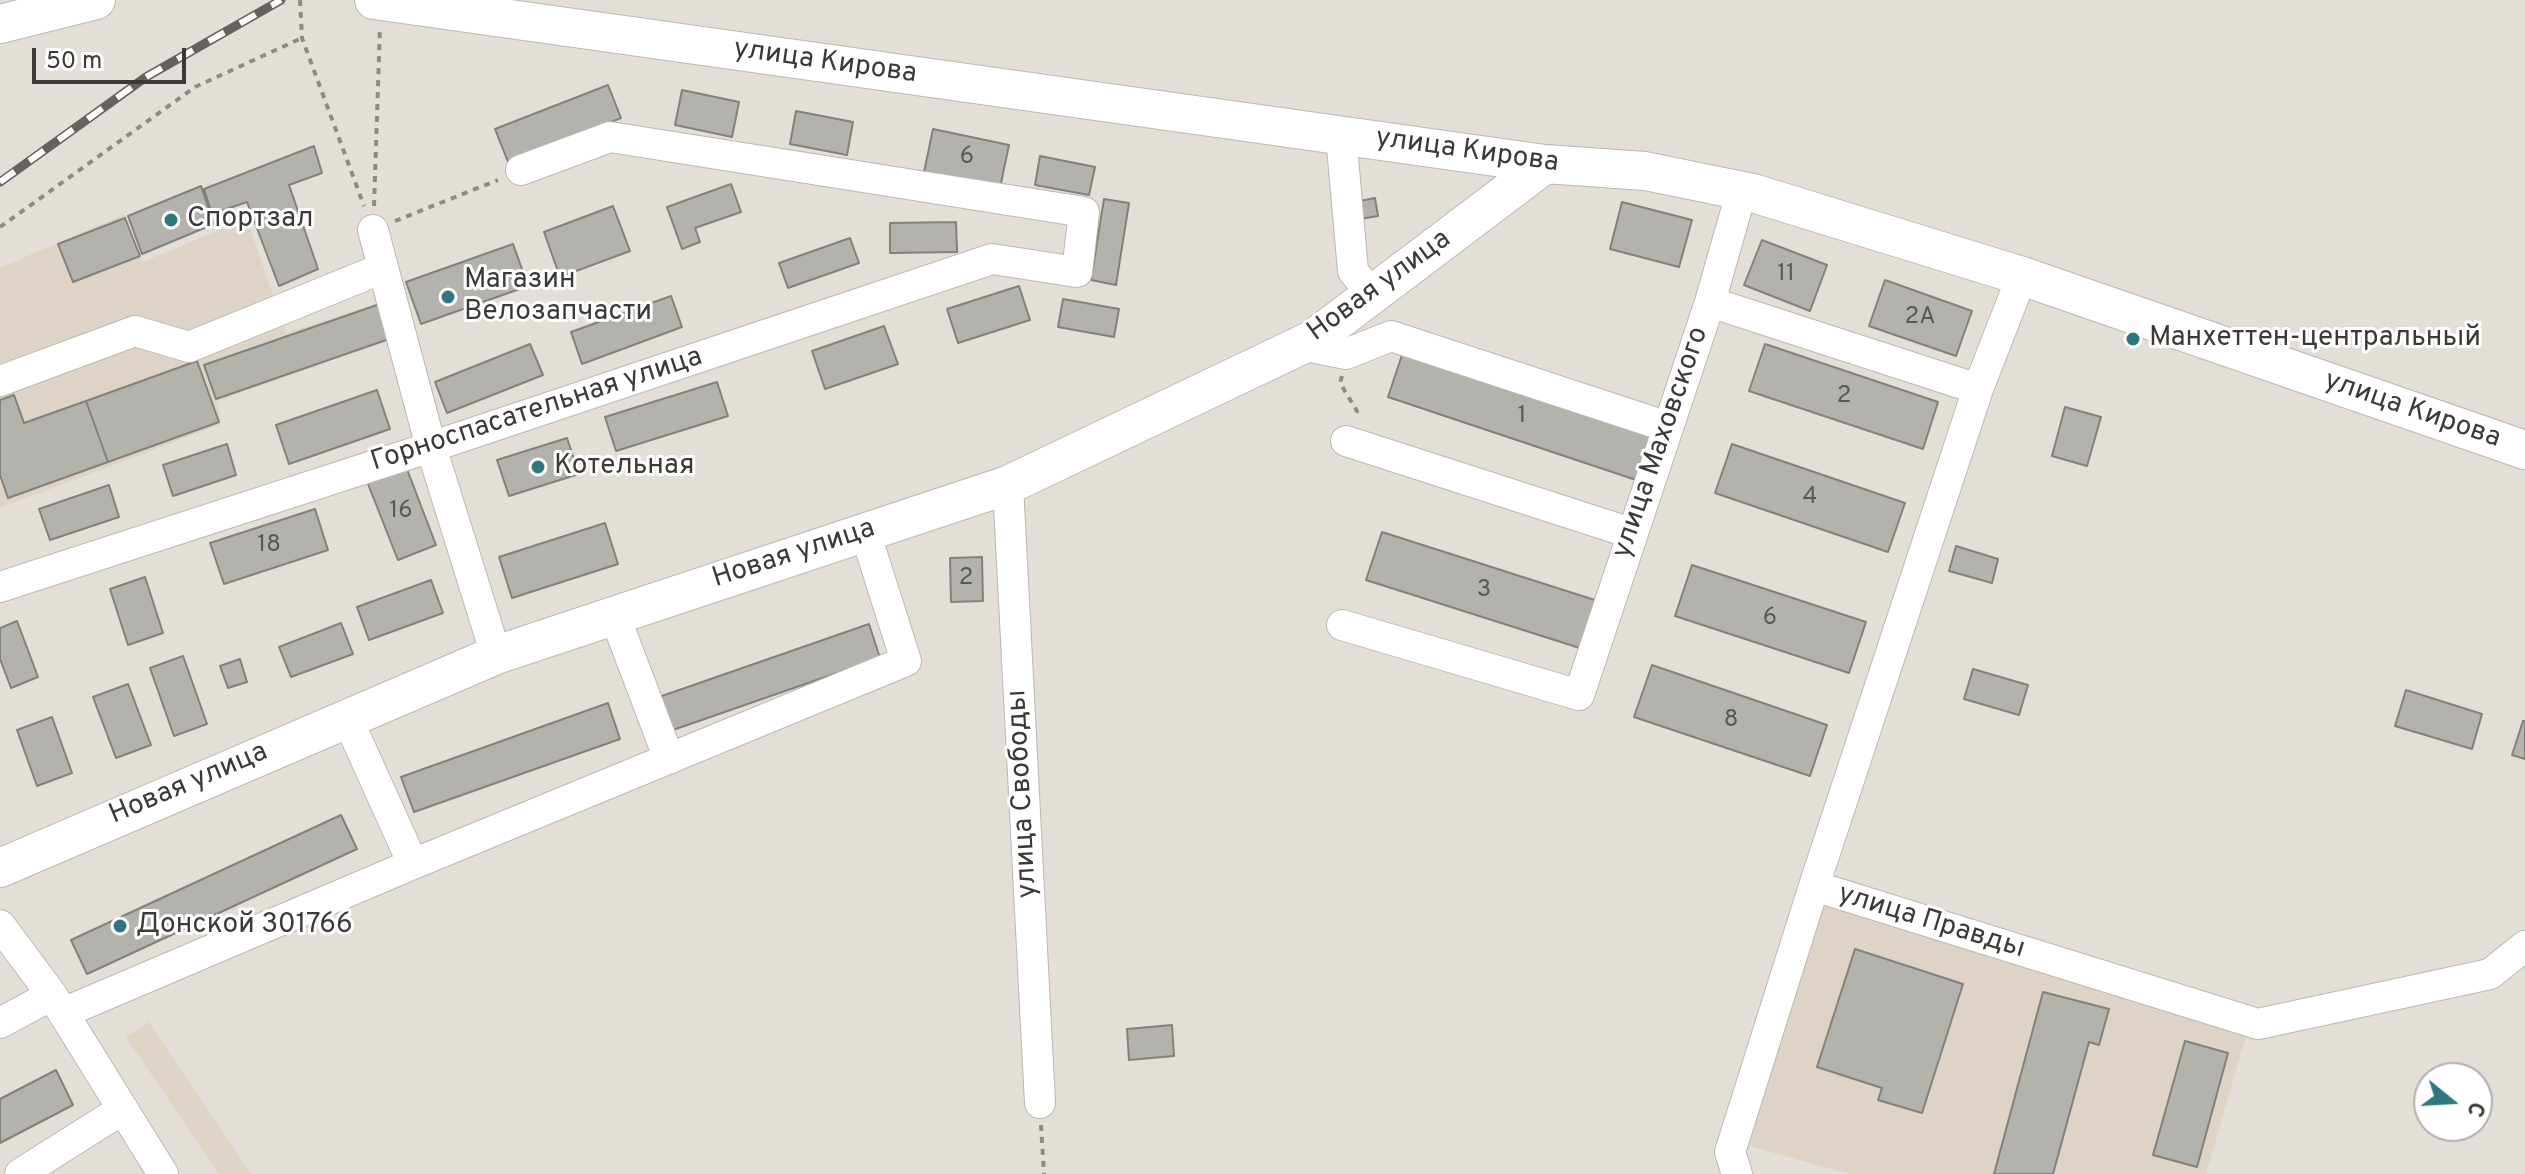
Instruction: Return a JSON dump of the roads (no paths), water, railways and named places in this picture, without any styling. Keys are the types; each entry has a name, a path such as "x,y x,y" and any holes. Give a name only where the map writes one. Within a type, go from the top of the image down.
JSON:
{"main road":[{"path":"0,24 96,0"},
{"name":"улица Кирова","path":"374,0 1545,164 1645,171 1742,190 2022,276 2525,450"},
{"name":"Новая улица","path":"4,855 496,655 1008,485 1329,347 1372,295 1545,164"}],"street":[{"path":"1341,135 1353,271 1372,295"},
{"name":"Горноспасательная улица","path":"0,587 992,259 1077,272 1084,212 610,137 521,170"},
{"name":"улица Маховского","path":"1342,625 1579,695 1710,302 1742,190"},
{"path":"373,230 431,447 496,655"},
{"path":"0,381 135,331 189,347 383,268"},
{"name":"улица Правды","path":"2022,276 1978,389 1814,886 2258,1024 2490,974 2525,946"},
{"path":"1710,302 1978,389"},
{"path":"1329,347 1391,336 1668,427"},
{"path":"1346,441 1631,533"},
{"name":"улица Свободы","path":"1008,485 1040,1103"},
{"path":"0,1023 58,1004 413,864 906,661 865,532"},
{"path":"614,614 669,759"},
{"path":"347,718 413,864"},
{"path":"1737,1174 1730,1152 1814,886"},
{"path":"0,925 58,1004 163,1174"},
{"path":"20,1174 123,1109"}],"railway":[{"path":"0,182 146,77 281,0"}],"place":[{"name":"Спортзал","path":"171,220"},
{"name":"Магазин Велозапчасти","path":"448,297"},
{"name":"Манхеттен-центральный","path":"2133,339"},
{"name":"Котельная","path":"538,467"},
{"name":"Донской 301766","path":"120,926"}]}
